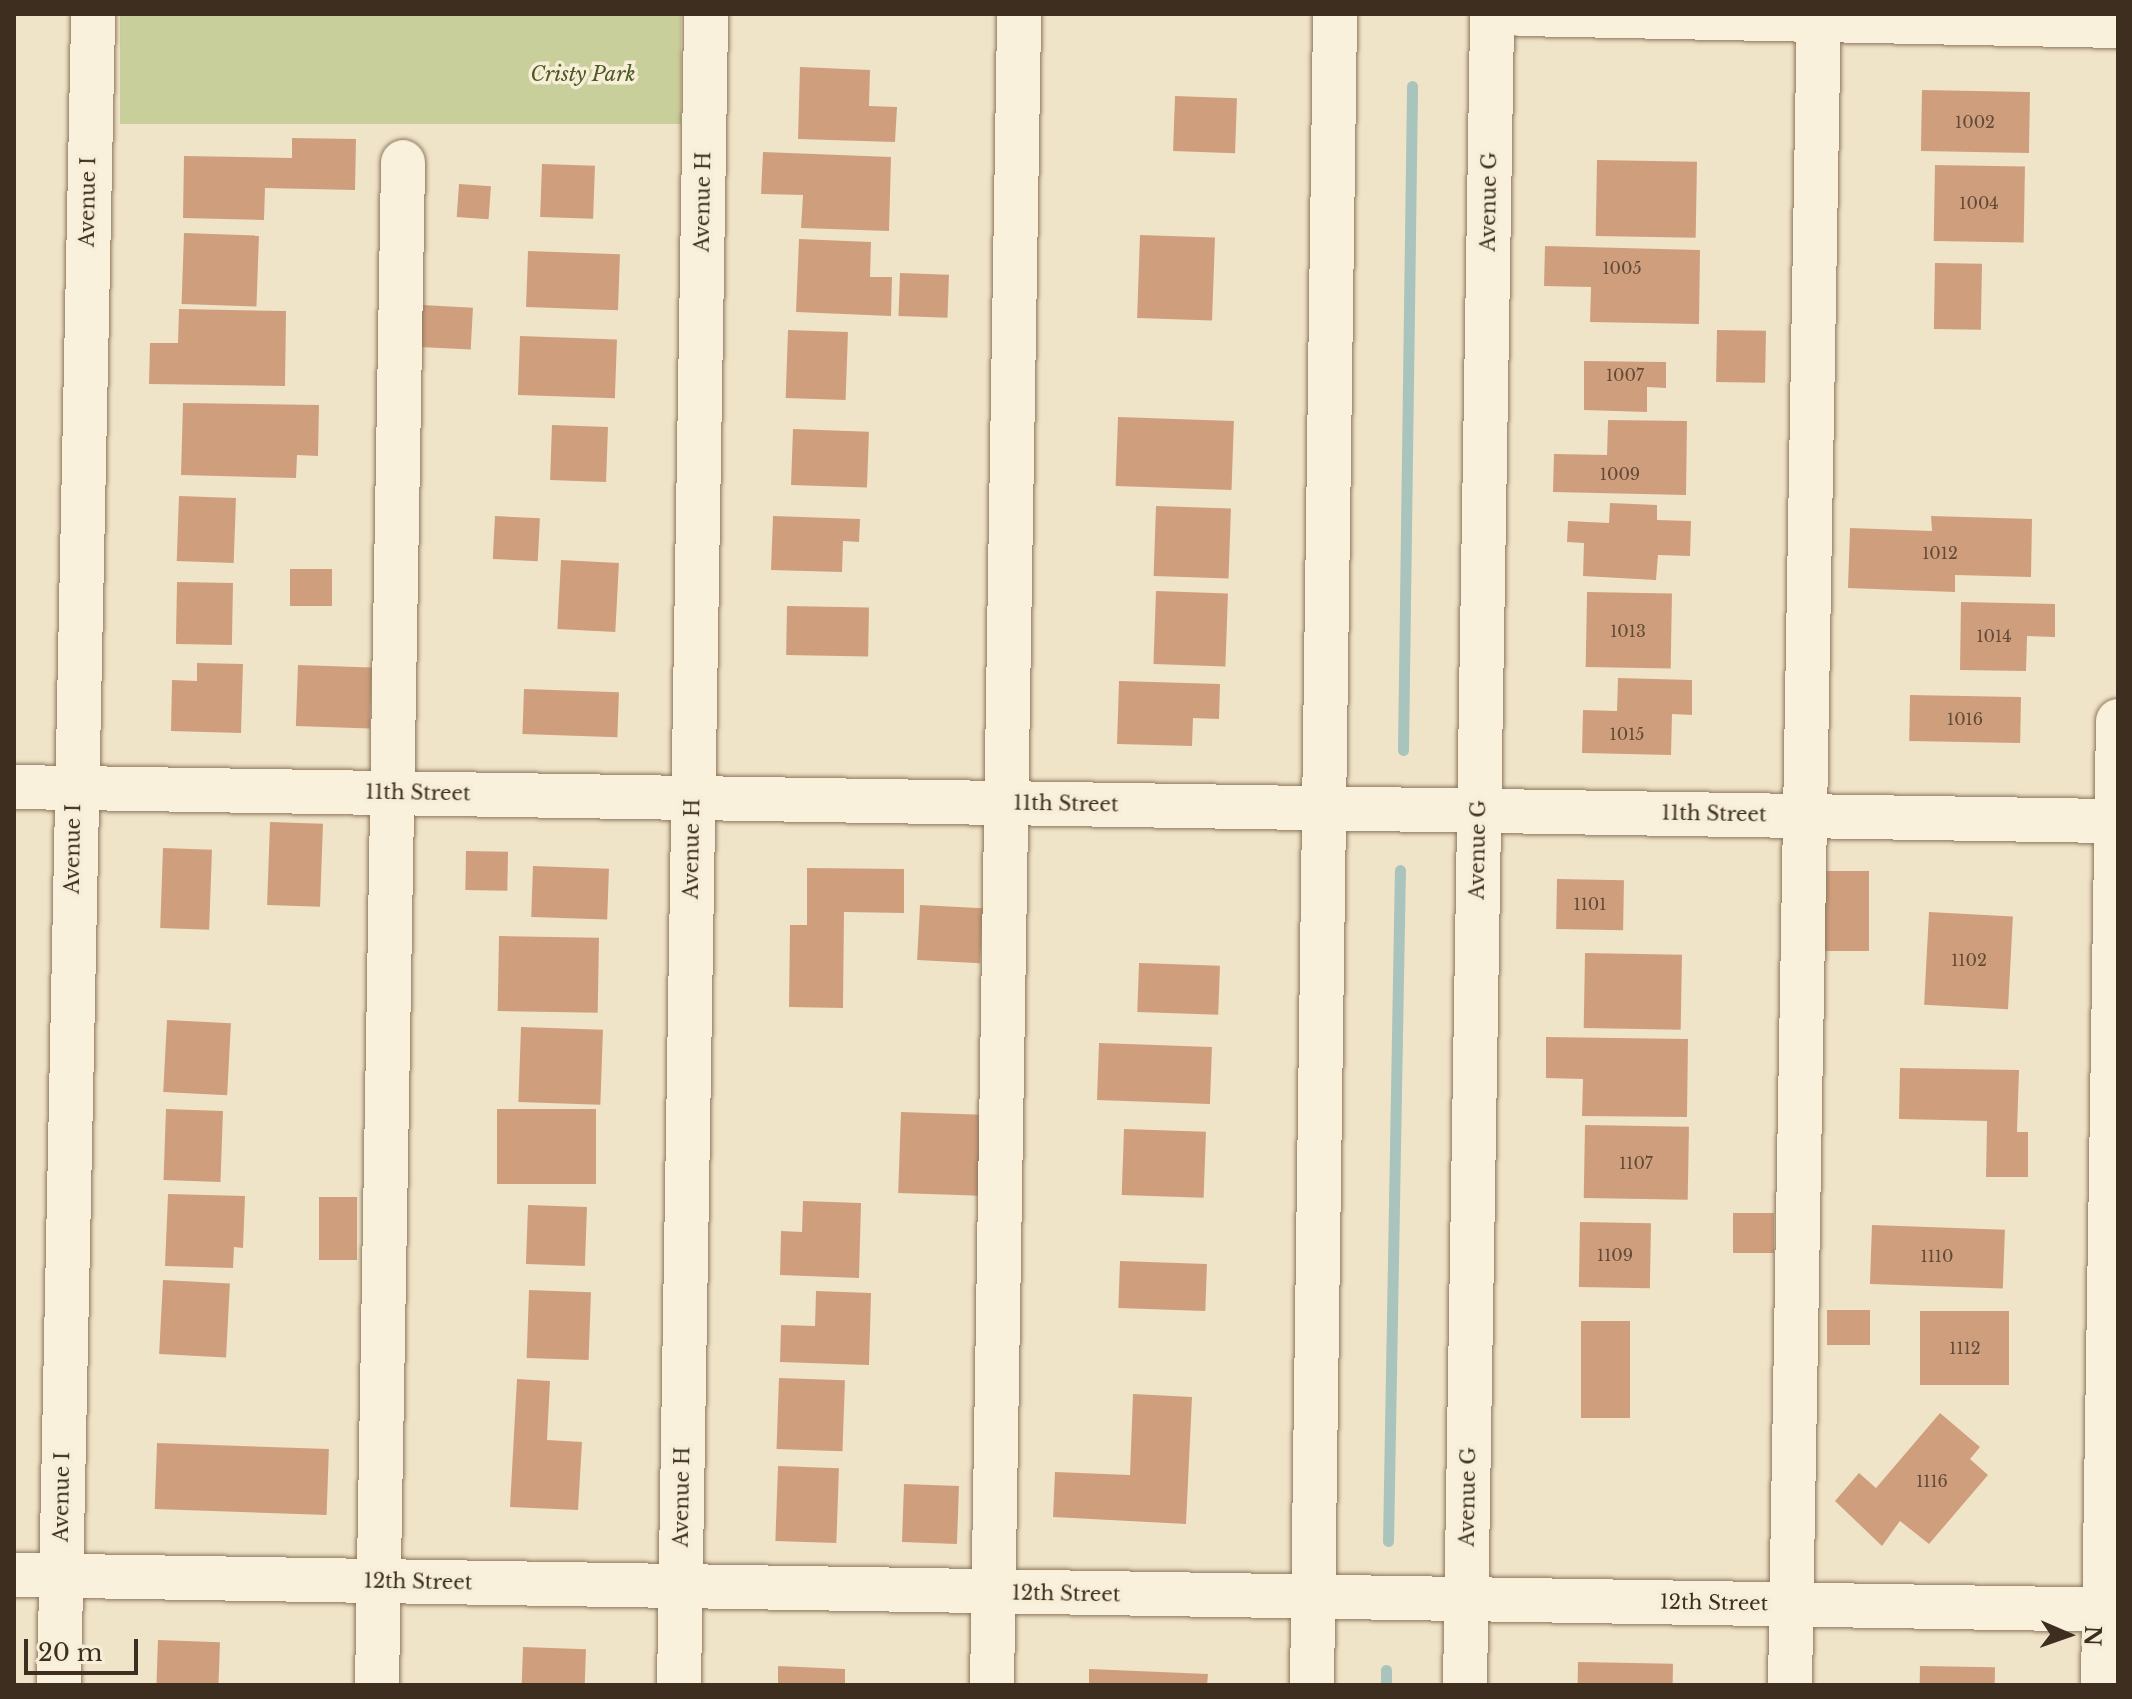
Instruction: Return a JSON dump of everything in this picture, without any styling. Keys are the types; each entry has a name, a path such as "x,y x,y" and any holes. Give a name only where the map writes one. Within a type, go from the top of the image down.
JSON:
{"street":[{"name":"Avenue I","path":"59,1685 74,788 93,14"},
{"name":"Avenue H","path":"679,1685 706,14"},
{"path":"992,1685 1019,14"},
{"path":"1312,1685 1321,808 1335,14"},
{"name":"Avenue G","path":"1465,1685 1492,14"},
{"path":"1520,14 1819,17 2118,26"},
{"path":"1790,1685 1819,17"},
{"path":"377,1685 403,162"},
{"path":"2103,1685 2111,1610 2118,721"},
{"name":"11th Street","path":"14,787 2117,821"},
{"name":"12th Street","path":"14,1575 2111,1610"}],"green space":[{"name":"Cristy Park","path":"120,14 681,14 681,124 120,124"}],"building":[{"path":"800,67 870,70 869,106 897,107 895,142 798,139"},
{"path":"1922,90 2030,92 2029,153 1921,151"},
{"path":"1175,96 1237,98 1235,153 1173,151"},
{"path":"292,138 356,139 355,190 265,188 264,220 183,218 184,156 292,158"},
{"path":"763,152 891,157 889,231 801,228 803,195 761,194"},
{"path":"1597,160 1697,162 1696,238 1596,236"},
{"path":"542,164 595,166 593,219 540,217"},
{"path":"1935,165 2025,167 2024,243 1934,241"},
{"path":"459,184 491,186 489,219 457,217"},
{"path":"184,233 259,236 256,307 182,304"},
{"path":"1140,235 1215,238 1212,321 1137,318"},
{"path":"799,239 871,242 870,277 892,277 891,316 796,312"},
{"path":"1545,246 1700,250 1699,324 1590,322 1591,287 1544,286"},
{"path":"528,251 620,254 618,310 526,307"},
{"path":"1935,263 1982,264 1981,330 1934,329"},
{"path":"900,273 949,275 947,318 898,316"},
{"path":"422,305 473,308 471,350 420,347"},
{"path":"179,309 286,311 285,386 149,384 150,343 178,343"},
{"path":"788,330 848,332 846,400 786,398"},
{"path":"1717,330 1766,331 1765,383 1716,382"},
{"path":"520,336 617,339 615,398 518,395"},
{"path":"1584,361 1666,362 1666,388 1647,387 1647,412 1584,410"},
{"path":"183,403 319,405 318,456 297,455 296,478 181,475"},
{"path":"1118,417 1234,421 1232,490 1116,486"},
{"path":"1608,420 1687,421 1686,495 1553,492 1554,454 1607,455"},
{"path":"552,425 608,427 606,482 550,480"},
{"path":"793,429 869,432 867,488 791,485"},
{"path":"179,496 236,498 234,563 177,561"},
{"path":"1610,503 1657,505 1657,520 1691,521 1690,556 1658,555 1656,580 1583,576 1584,543 1567,542 1568,521 1609,523"},
{"path":"1156,506 1231,509 1229,579 1154,576"},
{"path":"495,516 540,518 538,561 493,559"},
{"path":"773,516 860,519 859,542 843,541 842,572 771,570"},
{"path":"1931,516 2032,519 2031,577 1955,575 1955,592 1848,588 1850,528 1932,531"},
{"path":"561,560 619,563 615,632 557,629"},
{"path":"290,569 332,569 332,606 290,606"},
{"path":"177,582 233,583 232,645 176,644"},
{"path":"1156,591 1228,594 1225,666 1153,664"},
{"path":"1587,592 1672,593 1671,668 1586,667"},
{"path":"1961,602 2055,604 2055,637 2027,636 2026,671 1960,670"},
{"path":"787,606 869,607 868,656 786,655"},
{"path":"197,663 243,664 241,733 171,731 172,680 197,681"},
{"path":"298,665 372,668 370,729 296,726"},
{"path":"1618,678 1692,680 1692,715 1672,714 1671,755 1582,753 1583,710 1617,711"},
{"path":"1119,681 1220,684 1219,719 1193,718 1192,746 1117,744"},
{"path":"524,689 619,692 617,737 522,734"},
{"path":"1910,695 2021,697 2020,743 1909,741"},
{"path":"270,822 323,824 320,907 267,905"},
{"path":"163,848 212,850 209,930 160,928"},
{"path":"466,851 508,852 507,891 465,890"},
{"path":"533,866 609,869 607,920 531,917"},
{"path":"807,868 904,869 904,913 844,912 843,1008 789,1007 790,925 807,925"},
{"path":"1814,871 1869,871 1869,951 1814,951"},
{"path":"1557,879 1624,880 1623,930 1556,929"},
{"path":"920,905 983,908 980,963 917,960"},
{"path":"1929,912 2013,916 2008,1009 1924,1005"},
{"path":"499,936 599,938 598,1013 498,1011"},
{"path":"1585,953 1682,955 1681,1030 1584,1028"},
{"path":"1139,963 1220,966 1218,1015 1137,1012"},
{"path":"167,1020 231,1023 227,1095 163,1092"},
{"path":"521,1027 603,1030 600,1105 518,1102"},
{"path":"1546,1037 1688,1039 1687,1117 1582,1116 1583,1079 1546,1078"},
{"path":"1099,1043 1212,1047 1210,1104 1097,1100"},
{"path":"1900,1068 2019,1070 2017,1132 2028,1132 2028,1177 1986,1177 1987,1121 1899,1119"},
{"path":"166,1109 223,1111 220,1182 164,1180"},
{"path":"497,1109 596,1109 596,1184 497,1184"},
{"path":"901,1112 983,1115 980,1196 898,1193"},
{"path":"1585,1125 1689,1127 1688,1200 1584,1198"},
{"path":"1124,1129 1206,1132 1204,1198 1122,1195"},
{"path":"168,1194 245,1196 243,1248 234,1247 233,1268 165,1266"},
{"path":"319,1197 357,1197 357,1260 319,1260"},
{"path":"803,1201 861,1203 859,1278 780,1275 781,1231 802,1232"},
{"path":"528,1205 587,1207 585,1266 526,1264"},
{"path":"1733,1213 1774,1213 1774,1253 1733,1253"},
{"path":"1580,1222 1651,1223 1650,1288 1579,1287"},
{"path":"1872,1225 2005,1230 2003,1289 1870,1284"},
{"path":"1120,1261 1207,1264 1205,1311 1118,1308"},
{"path":"163,1280 230,1284 226,1357 159,1354"},
{"path":"529,1290 591,1292 589,1360 527,1358"},
{"path":"816,1291 871,1293 869,1365 780,1362 781,1325 815,1326"},
{"path":"1827,1310 1870,1310 1870,1345 1827,1345"},
{"path":"1920,1311 2009,1311 2009,1385 1920,1385"},
{"path":"1581,1321 1630,1321 1630,1418 1581,1418"},
{"path":"779,1378 845,1380 842,1451 777,1449"},
{"path":"517,1379 550,1381 547,1440 582,1442 578,1510 510,1507"},
{"path":"1133,1394 1192,1397 1186,1524 1053,1517 1055,1472 1130,1475"},
{"path":"1940,1413 1980,1447 1970,1459 1988,1475 1929,1544 1900,1521 1882,1546 1835,1501 1859,1473 1876,1488"},
{"path":"157,1443 329,1449 327,1515 155,1509"},
{"path":"778,1466 839,1468 836,1543 775,1541"},
{"path":"904,1484 959,1486 957,1544 902,1542"},
{"path":"158,1640 220,1642 218,1685 156,1685"},
{"path":"523,1647 586,1649 585,1685 522,1685"},
{"path":"1578,1662 1673,1664 1673,1685 1578,1685"},
{"path":"778,1666 845,1669 845,1685 778,1685"},
{"path":"1920,1666 1995,1667 1995,1685 1920,1685"},
{"path":"1089,1669 1208,1674 1207,1685 1089,1685"}],"waterway":[{"path":"1403,750 1412,86"},
{"path":"1388,1541 1400,870"},
{"path":"1386,1670 1386,1685"}]}
